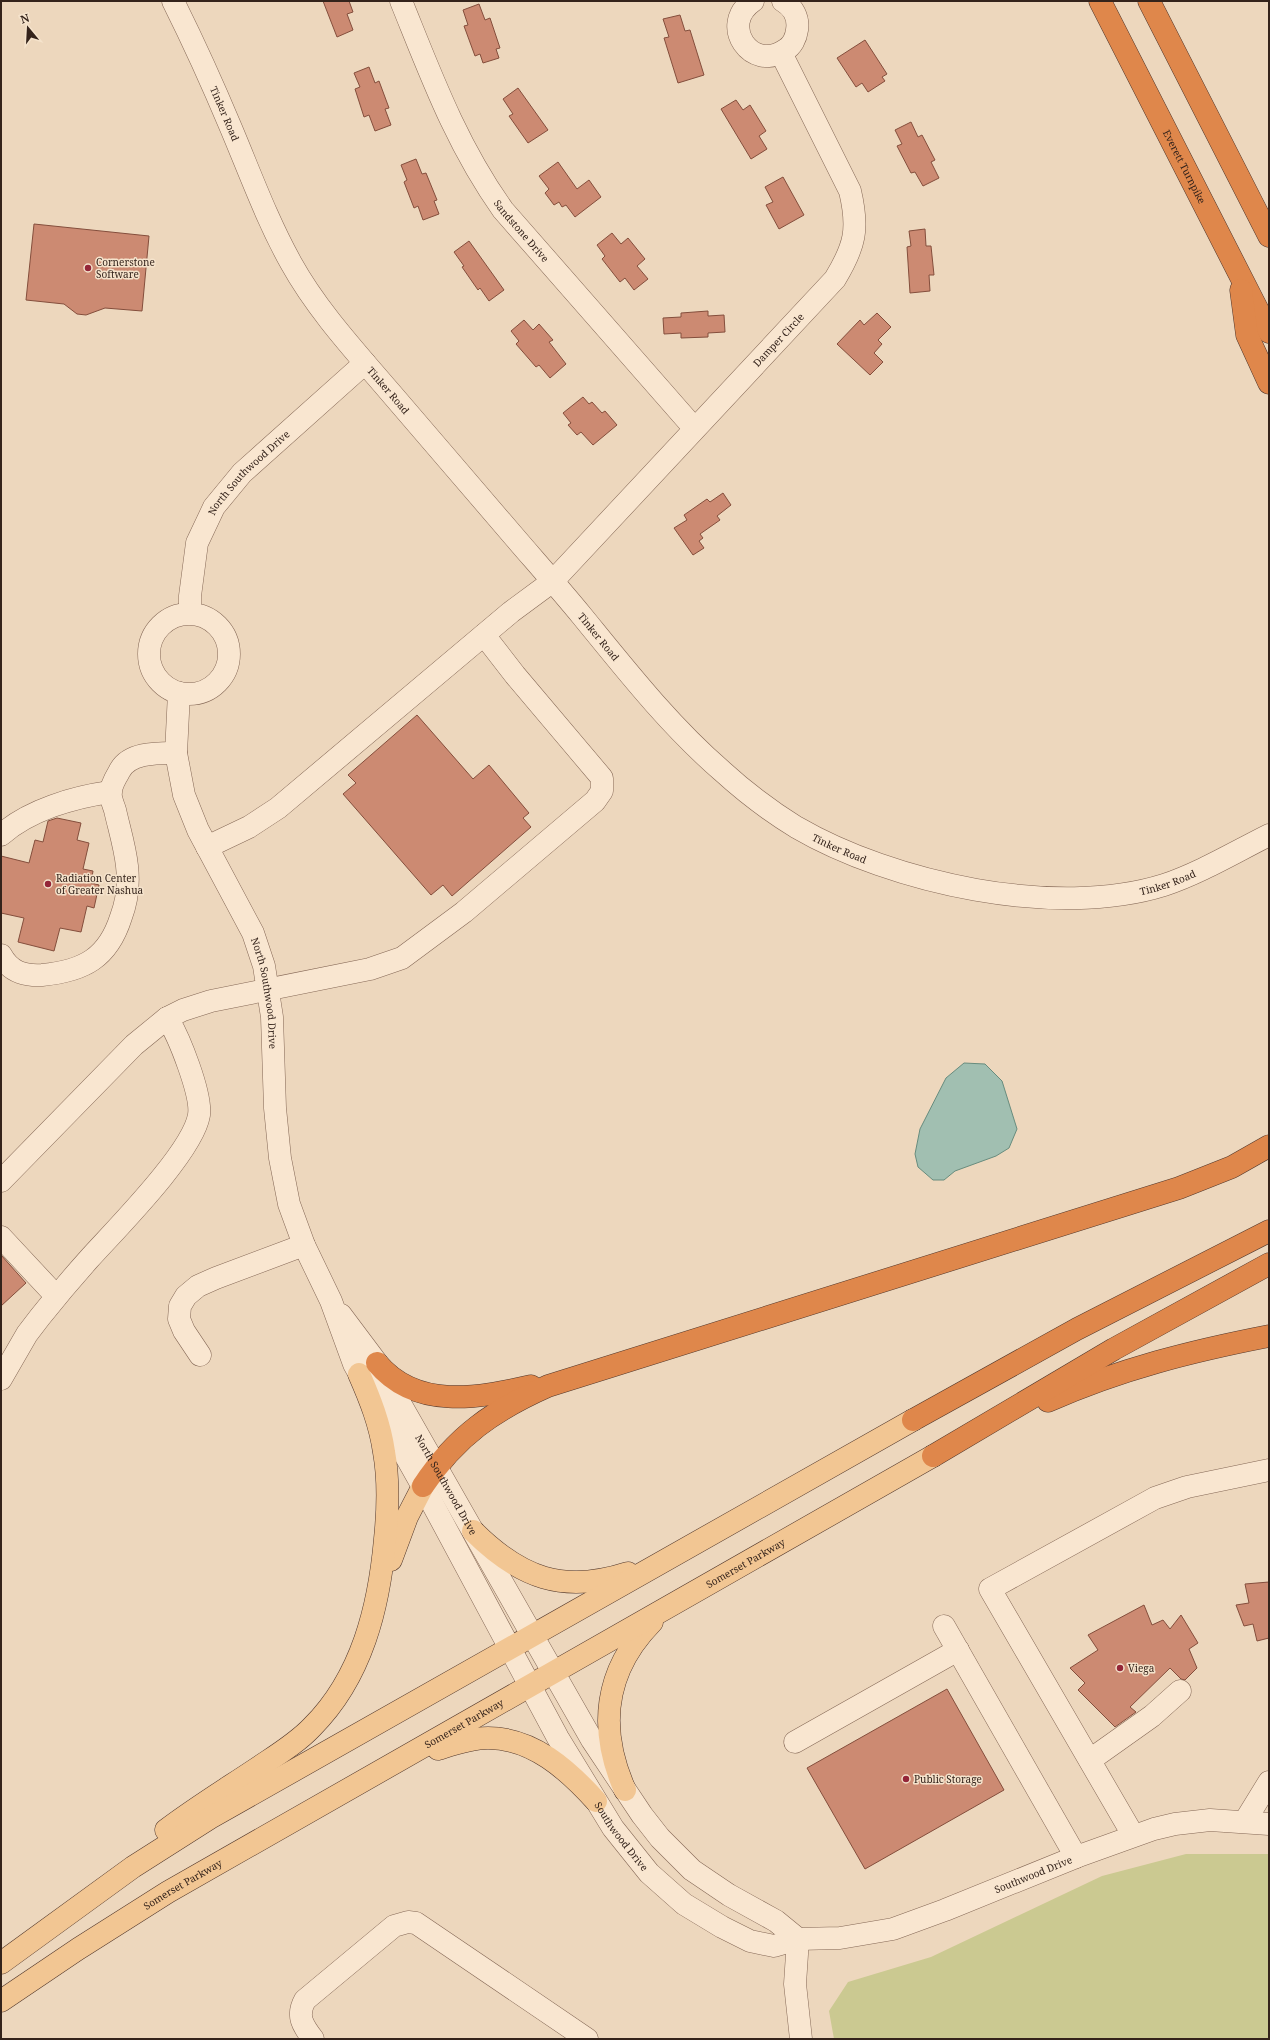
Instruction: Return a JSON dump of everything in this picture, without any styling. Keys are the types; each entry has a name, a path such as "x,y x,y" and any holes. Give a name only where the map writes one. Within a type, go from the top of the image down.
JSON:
{"highway":[{"name":"Everett Turnpike","path":"1100,1 1269,332"},
{"path":"1149,1 1269,236"},
{"path":"1238,272 1248,335 1269,383"},
{"path":"423,1486 436,1467 459,1441 494,1414 548,1386 1179,1188 1232,1167 1269,1146"},
{"path":"913,1420 1077,1329 1269,1231"},
{"path":"933,1456 1114,1349 1269,1264"},
{"path":"933,1456 1028,1409 1118,1373 1175,1356 1269,1336"},
{"path":"368,1369 391,1378 408,1389 422,1393 448,1396 512,1389 606,1367"}],"main road":[{"path":"368,1369 387,1471 386,1530 378,1596"},
{"path":"1,1962 96,1892 210,1818 913,1420"},
{"name":"Somerset Parkway","path":"1,2001 84,1945 163,1895 933,1456"},
{"path":"96,1892 112,1873 154,1838 284,1750 311,1729 332,1706 354,1670 362,1650 378,1596 403,1527 423,1486"},
{"path":"473,1531 492,1549 522,1569 538,1576 564,1582 582,1583 612,1578 668,1558"},
{"path":"625,1790 611,1750 609,1728 612,1691 619,1669 630,1648 648,1626 669,1607"},
{"path":"388,1767 460,1742 489,1738 507,1740 531,1748 555,1762 580,1783 596,1801"}],"street":[{"name":"Tinker Road","path":"173,1 201,55 260,198 290,261 322,310 365,363 553,581 639,686 695,746 720,770 770,810 798,828 844,850 883,865 923,877 1005,893 1039,897 1091,897 1114,895 1163,885 1190,874 1269,835"},
{"name":"Sandstone Drive","path":"401,1 446,112 462,146 481,179 503,210 694,428"},
{"path":"753,1 741,12 738,21 738,30 741,40 754,53 772,56 781,53 789,47 795,38 798,28 797,18 792,9 783,1"},
{"name":"Damper Circle","path":"207,847 249,827 278,808 484,635 553,581 694,428 835,279 845,262 856,227 850,191 781,53"},
{"name":"North Southwood Drive","path":"190,613 190,596 197,543 214,507 242,473 365,363"},
{"path":"190,613 205,617 222,631 228,644 229,659 220,680 208,689 194,694 179,693 164,685 153,672 150,665 148,648 154,632 160,625 174,616 190,613"},
{"path":"1,1180 134,1045 167,1018 183,1010 211,1001 370,969 402,958 470,907 594,801 602,791 602,778 515,675 484,635"},
{"name":"North Southwood Drive","path":"179,693 176,753 184,795 198,830 253,933 262,960 268,990 273,1031 275,1108 280,1158 288,1198 304,1245 330,1301 368,1369 423,1486 510,1648"},
{"path":"3,959 13,970 24,974 58,973 91,961 102,953 110,944 117,931 128,888 124,850 110,792 119,770 127,761 142,756 176,753"},
{"path":"1,835 21,821 40,812 98,794 110,792"},
{"path":"1,1379 27,1334 56,1296 156,1184 186,1143 195,1127 199,1110 198,1097 176,1035 167,1018"},
{"path":"1,1237 56,1296"},
{"path":"200,1354 184,1331 179,1319 180,1306 186,1296 198,1286 216,1278 304,1245"},
{"name":"North Southwood Drive","path":"368,1369 436,1467 554,1672"},
{"path":"1132,1835 990,1589 1161,1495 1187,1487 1269,1470"},
{"path":"944,1626 1076,1857"},
{"name":"Southwood Drive","path":"510,1648 566,1752 621,1840 649,1873 696,1912 736,1935 758,1943 782,1946 798,1939 840,1938 893,1928 945,1910 1132,1835 1183,1823 1210,1820 1245,1821 1269,1824"},
{"path":"795,1742 958,1650"},
{"path":"554,1672 592,1740 625,1790 660,1838 692,1870 729,1895 776,1921 798,1939 795,1984 801,2039"},
{"path":"1090,1760 1152,1716 1180,1691"},
{"path":"1245,1821 1269,1782"},
{"path":"313,2039 300,2021 301,2006 305,2000 394,1926 408,1922 416,1923 587,2039"}],"shaded area":[{"path":"964,1063 985,1064 1002,1081 1017,1129 1009,1148 996,1156 955,1171 944,1180 933,1180 918,1167 915,1154 920,1129 946,1078"},
{"path":"1186,1854 1269,1854 1269,2039 834,2039 829,2011 848,1982 931,1957 1102,1876"}],"building":[{"path":"323,1 349,1 353,12 347,14 353,30 337,37"},
{"path":"479,4 485,20 490,18 500,48 496,49 499,58 483,63 480,54 475,56 464,26 468,25 463,10"},
{"path":"680,15 685,31 690,30 704,75 678,83 664,38 669,37 663,19"},
{"path":"865,40 887,74 882,77 885,81 868,92 862,83 856,87 837,58"},
{"path":"369,67 375,83 379,81 389,108 385,109 391,125 375,131 369,115 364,117 355,89 360,87 354,73"},
{"path":"518,88 548,130 528,143 509,116 513,114 503,99"},
{"path":"736,100 743,110 750,105 766,131 759,136 767,149 751,159 721,109"},
{"path":"911,122 918,137 922,135 935,160 931,162 939,178 923,186 915,172 911,173 897,146 902,144 895,130"},
{"path":"416,159 422,174 426,173 437,200 434,201 439,214 423,220 418,206 414,208 404,182 407,180 401,165"},
{"path":"558,162 577,189 589,180 601,197 575,217 566,205 562,207 559,202 554,205 545,193 549,189 539,176"},
{"path":"783,177 804,215 779,229 766,205 773,202 765,187"},
{"name":"Cornerstone Software","path":"34,224 149,236 142,311 105,308 86,315 77,314 64,304 26,300"},
{"path":"925,229 926,246 931,246 934,275 929,275 930,291 910,293 907,247 911,246 909,231"},
{"path":"612,233 621,244 628,238 645,259 637,266 648,279 634,290 625,278 620,282 602,259 605,256 597,245"},
{"path":"469,241 504,290 489,301 480,288 478,290 462,267 464,266 454,252"},
{"path":"708,311 708,316 724,315 725,332 708,333 708,337 681,338 681,333 664,334 663,318 681,317 681,313"},
{"path":"877,313 891,327 878,340 882,344 874,353 883,362 870,375 837,344 860,320 864,325"},
{"path":"524,320 533,330 539,324 553,340 549,342 566,364 550,378 539,365 536,367 516,344 519,341 511,331"},
{"path":"583,397 589,404 592,402 602,413 605,411 617,425 593,445 581,432 577,435 568,425 571,423 563,413"},
{"path":"723,493 731,505 717,516 720,520 700,534 703,538 699,541 704,548 693,555 674,528 687,520 684,515 707,499 710,502"},
{"path":"417,715 473,779 489,765 529,813 523,818 531,827 452,896 443,885 431,895 343,794 356,783 348,775"},
{"name":"Radiation Center of Greater Nashua","path":"57,818 81,823 77,840 89,843 83,869 93,871 91,883 99,885 94,908 87,906 81,932 60,928 54,951 18,942 24,918 1,913 1,856 29,863 35,840 43,842 48,821"},
{"path":"1,1255 26,1283 1,1306"},
{"path":"1269,1582 1269,1638 1257,1641 1253,1624 1244,1626 1236,1605 1249,1603 1245,1584"},
{"name":"Viega","path":"1144,1605 1152,1625 1163,1620 1170,1629 1181,1615 1198,1643 1189,1649 1197,1668 1185,1680 1181,1679 1170,1668 1130,1707 1136,1712 1115,1727 1078,1690 1085,1683 1070,1668 1098,1650 1088,1635"},
{"name":"Public Storage","path":"947,1689 1004,1790 865,1869 807,1768"}],"place":[{"name":"Cornerstone Software","path":"88,268"},
{"name":"Radiation Center of Greater Nashua","path":"48,884"},
{"name":"Viega","path":"1120,1668"},
{"name":"Public Storage","path":"906,1779"}]}
